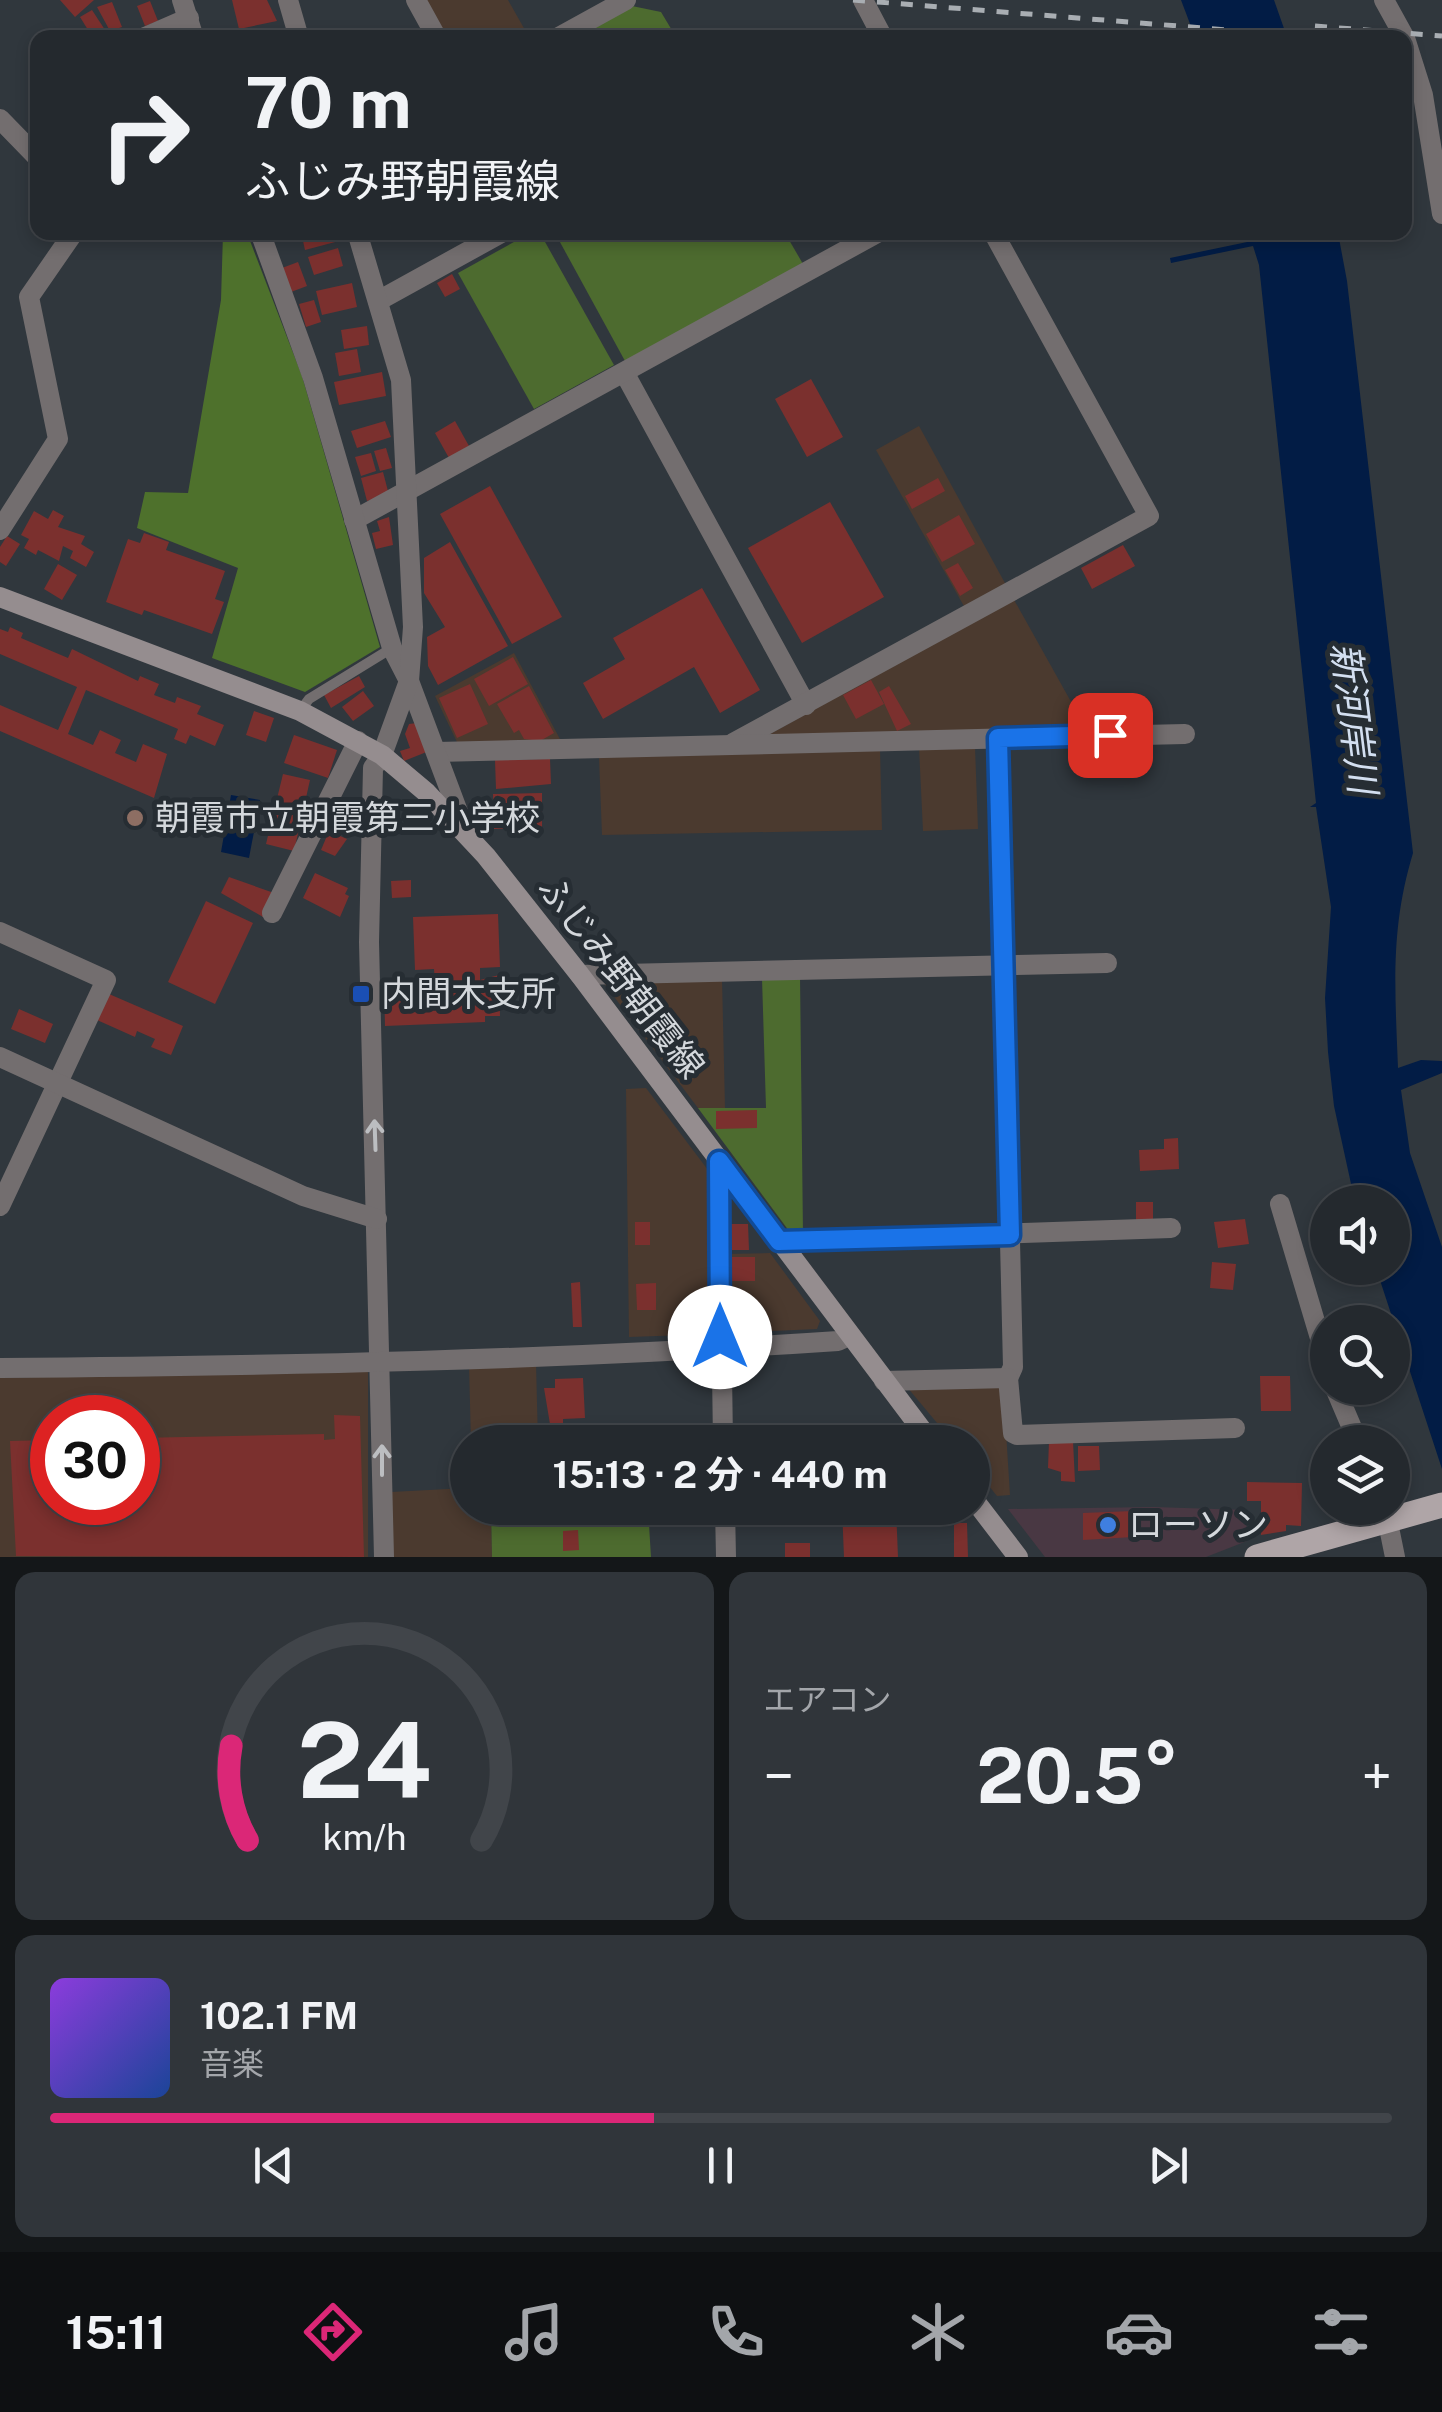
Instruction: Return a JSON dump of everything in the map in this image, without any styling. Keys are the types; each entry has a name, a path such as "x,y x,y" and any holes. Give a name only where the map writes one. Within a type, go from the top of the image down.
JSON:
{"main road":[{"name":"ふじみ野朝霞線","path":"0,597 300,711 382,756 466,832 580,976 918,1425"},
{"path":"1410,1512 1442,1506"},
{"path":"990,1520 1018,1557"},
{"path":"1259,1556 1360,1525"}],"street":[{"path":"288,0 297,30"},
{"path":"416,0 433,30"},
{"path":"572,30 626,0"},
{"path":"862,0 879,30"},
{"path":"1384,0 1401,30"},
{"path":"161,30 188,18"},
{"path":"1412,61 1423,96 1442,214"},
{"path":"0,118 30,150"},
{"path":"0,530 58,439 29,297 68,240"},
{"path":"263,240 313,378 392,648 410,681 466,832"},
{"path":"359,240 401,380 413,628 410,681 382,756 373,768 369,942 384,1557"},
{"path":"378,301 489,240"},
{"path":"354,520 865,240"},
{"path":"733,743 1149,516 997,240"},
{"path":"625,374 806,705"},
{"path":"438,752 1185,734"},
{"path":"998,738 1014,1366 1008,1378 1017,1435 1234,1428"},
{"path":"272,913 358,740"},
{"path":"0,932 106,980 0,1206"},
{"path":"580,976 1107,963"},
{"path":"0,1057 304,1196 377,1218"},
{"path":"719,1161 723,1425"},
{"path":"1280,1204 1310,1305"},
{"path":"779,1241 1170,1228"},
{"path":"0,1368 721,1348 849,1336"},
{"path":"884,1381 1008,1378"},
{"path":"725,1525 726,1557"},
{"path":"1393,1525 1395,1557"}],"lane":[{"path":"300,711 309,699 392,648"}],"shaded area":[{"path":"424,0 508,0 525,30 441,30"},
{"path":"919,426 1006,585 965,608 876,450"},
{"path":"1013,598 1084,725 761,739"},
{"path":"514,653 561,741 457,742 435,696"},
{"path":"919,747 975,747 978,829 923,831"},
{"path":"880,749 882,830 602,835 599,757"},
{"path":"722,979 725,1108 698,1108 603,982"},
{"path":"646,1088 711,1174 715,1334 629,1337 626,1089"},
{"path":"770,1253 820,1321 817,1329 727,1333 726,1254"},
{"path":"536,1364 538,1425 471,1425 469,1365"},
{"path":"368,1368 368,1557 0,1557 0,1378"},
{"path":"1003,1384 1010,1495 997,1496 990,1487 990,1425 939,1425 907,1387"},
{"path":"450,1489 450,1525 491,1525 492,1557 393,1557 391,1492"},
{"path":"1008,1509 1246,1510 1247,1541 1206,1557 1045,1557"}],"green space":[{"path":"632,6 661,12 672,30 589,30"},
{"path":"223,240 250,240 302,376 380,647 305,692 212,658 238,568 137,528 145,492 188,493 221,300"},
{"path":"518,240 544,240 614,365 534,409 458,273"},
{"path":"559,240 789,240 803,264 625,361"},
{"path":"800,976 803,1234 792,1235 698,1108 766,1108 762,978"},
{"path":"491,1525 649,1525 651,1557 492,1557"}],"water":[{"path":"1181,0 1274,0 1285,30 1192,30"},
{"name":"新河岸川","path":"1252,240 1339,240 1413,853 1397,934 1398,1068 1421,1060 1442,1061 1442,1073 1401,1090 1410,1153 1442,1247 1442,1469 1410,1372 1410,1305 1388,1305 1382,1285 1410,1285 1410,1185 1351,1185 1334,1106 1325,998 1331,907 1316,807 1310,807 1316,803 1259,265 1253,246 1171,263 1170,258"},
{"path":"231,795 260,800 249,858 221,852"}],"building":[{"path":"60,0 94,0 75,17"},
{"path":"232,0 267,0 277,21 239,29"},
{"path":"150,1 158,21 145,26 137,6"},
{"path":"112,2 122,27 109,30 97,7"},
{"path":"92,10 105,30 88,30 80,17"},
{"path":"303,240 339,240 339,241 305,250"},
{"path":"338,248 343,266 314,275 308,257"},
{"path":"298,262 307,286 291,292 282,268"},
{"path":"452,274 460,289 445,297 437,283"},
{"path":"352,283 357,307 322,315 316,291"},
{"path":"314,300 321,322 306,327 299,304"},
{"path":"367,326 369,345 344,349 341,330"},
{"path":"357,349 361,372 339,376 335,353"},
{"path":"382,372 386,396 339,405 334,382"},
{"path":"811,379 843,437 807,457 775,399"},
{"path":"385,421 391,437 357,448 351,431"},
{"path":"455,421 469,446 449,458 435,433"},
{"path":"386,448 392,468 380,471 374,451"},
{"path":"371,453 376,471 361,476 355,457"},
{"path":"383,472 389,495 367,501 361,478"},
{"path":"938,478 945,491 912,509 905,496"},
{"path":"490,486 562,617 512,644 440,514"},
{"path":"830,502 884,597 802,643 748,548"},
{"path":"53,510 64,516 58,527 85,536 81,544 94,552 86,567 70,558 73,551 63,546 59,561 24,548 29,539 21,535 34,511 48,519"},
{"path":"959,515 975,544 942,562 926,534"},
{"path":"389,517 393,545 376,549 372,533 380,531 377,521"},
{"path":"144,533 169,542 166,550 225,571 215,599 224,602 212,634 144,610 142,615 106,602 128,539 140,543"},
{"path":"7,536 20,544 6,566 0,562 0,547"},
{"path":"450,542 508,646 438,685 428,666 427,637 445,627 424,593 424,558"},
{"path":"1123,545 1135,566 1092,589 1081,568"},
{"path":"958,563 973,588 960,596 945,570"},
{"path":"58,564 77,575 62,600 44,589"},
{"path":"702,588 760,690 720,713 694,667 603,719 583,683 625,659 613,638"},
{"path":"10,627 23,633 21,638 68,658 72,649 138,681 140,676 159,684 154,695 175,703 177,697 201,706 197,714 224,725 215,746 190,735 186,744 174,739 178,729 86,690 68,734 93,745 100,730 121,740 115,753 136,762 143,744 167,754 154,798 0,731 0,705 58,730 77,687 0,654 0,629 8,632"},
{"path":"513,657 528,684 489,706 474,679"},
{"path":"359,676 365,687 331,708 324,695"},
{"path":"871,680 884,704 856,719 843,695"},
{"path":"470,684 488,724 457,738 439,698"},
{"path":"529,686 554,733 540,741 524,739 519,730 514,733 497,704"},
{"path":"889,686 911,724 897,731 879,692"},
{"path":"363,691 374,706 353,721 342,707"},
{"path":"254,711 274,718 266,742 246,735"},
{"path":"417,723 429,751 404,761 400,751 410,748 405,734 409,724"},
{"path":"294,735 337,750 328,778 284,763"},
{"path":"550,759 551,784 496,789 495,760"},
{"path":"283,774 310,780 294,851 266,844"},
{"path":"542,793 542,827 494,829 493,794"},
{"path":"329,831 347,839 335,856 321,850"},
{"path":"315,873 348,888 345,894 349,896 340,917 303,898"},
{"path":"229,877 274,893 263,917 221,893"},
{"path":"411,880 411,897 392,898 391,881"},
{"path":"206,901 253,923 215,1004 168,982"},
{"path":"498,914 500,967 480,968 480,980 499,975 500,1016 485,1016 485,1022 385,1026 384,984 435,982 434,969 415,970 413,917"},
{"path":"109,994 183,1026 171,1055 151,1047 155,1039 137,1031 135,1037 97,1020"},
{"path":"19,1009 53,1024 45,1043 11,1029"},
{"path":"757,1110 757,1128 716,1129 716,1111"},
{"path":"1178,1138 1179,1169 1140,1171 1139,1150 1164,1149 1164,1139"},
{"path":"1136,1202 1153,1202 1153,1224 1136,1224"},
{"path":"1245,1219 1249,1244 1218,1248 1214,1222"},
{"path":"635,1222 650,1222 650,1245 635,1245"},
{"path":"727,1224 748,1224 749,1250 727,1250"},
{"path":"728,1257 755,1257 755,1281 728,1281"},
{"path":"1212,1262 1236,1264 1233,1290 1210,1288"},
{"path":"580,1282 582,1327 573,1327 571,1283"},
{"path":"656,1283 656,1310 637,1310 636,1284"},
{"path":"1260,1376 1290,1376 1291,1411 1261,1411"},
{"path":"583,1378 585,1418 563,1419 563,1425 550,1425 544,1388 555,1388 555,1379"},
{"path":"334,1415 360,1416 364,1557 16,1556 10,1441 30,1441 30,1525 160,1525 160,1438 324,1434 324,1440 335,1439"},
{"path":"1049,1441 1073,1441 1075,1482 1061,1481 1061,1472 1048,1468"},
{"path":"1078,1446 1099,1446 1100,1470 1078,1471"},
{"path":"1247,1482 1302,1483 1301,1526 1286,1525 1286,1531 1261,1535 1261,1501 1247,1501"},
{"name":"ローソン","path":"1133,1511 1133,1537 1083,1540 1083,1513"},
{"path":"843,1525 897,1525 898,1557 844,1557"},
{"path":"954,1525 967,1525 968,1557 954,1557"},
{"path":"578,1530 579,1550 563,1551 563,1531"},
{"path":"785,1543 810,1543 810,1557 785,1557"}],"railway":[{"path":"853,0 1228,30"},
{"path":"1315,26 1366,30"},
{"path":"1412,34 1442,36"}],"place":[{"name":"朝霞市立朝霞第三小学校","path":"135,818"},
{"name":"内間木支所","path":"361,994"},
{"name":"ローソン","path":"1108,1525"}],"route":[{"path":"720,1337 719,1161 779,1241 1010,1235 998,738 1110,735"}]}
